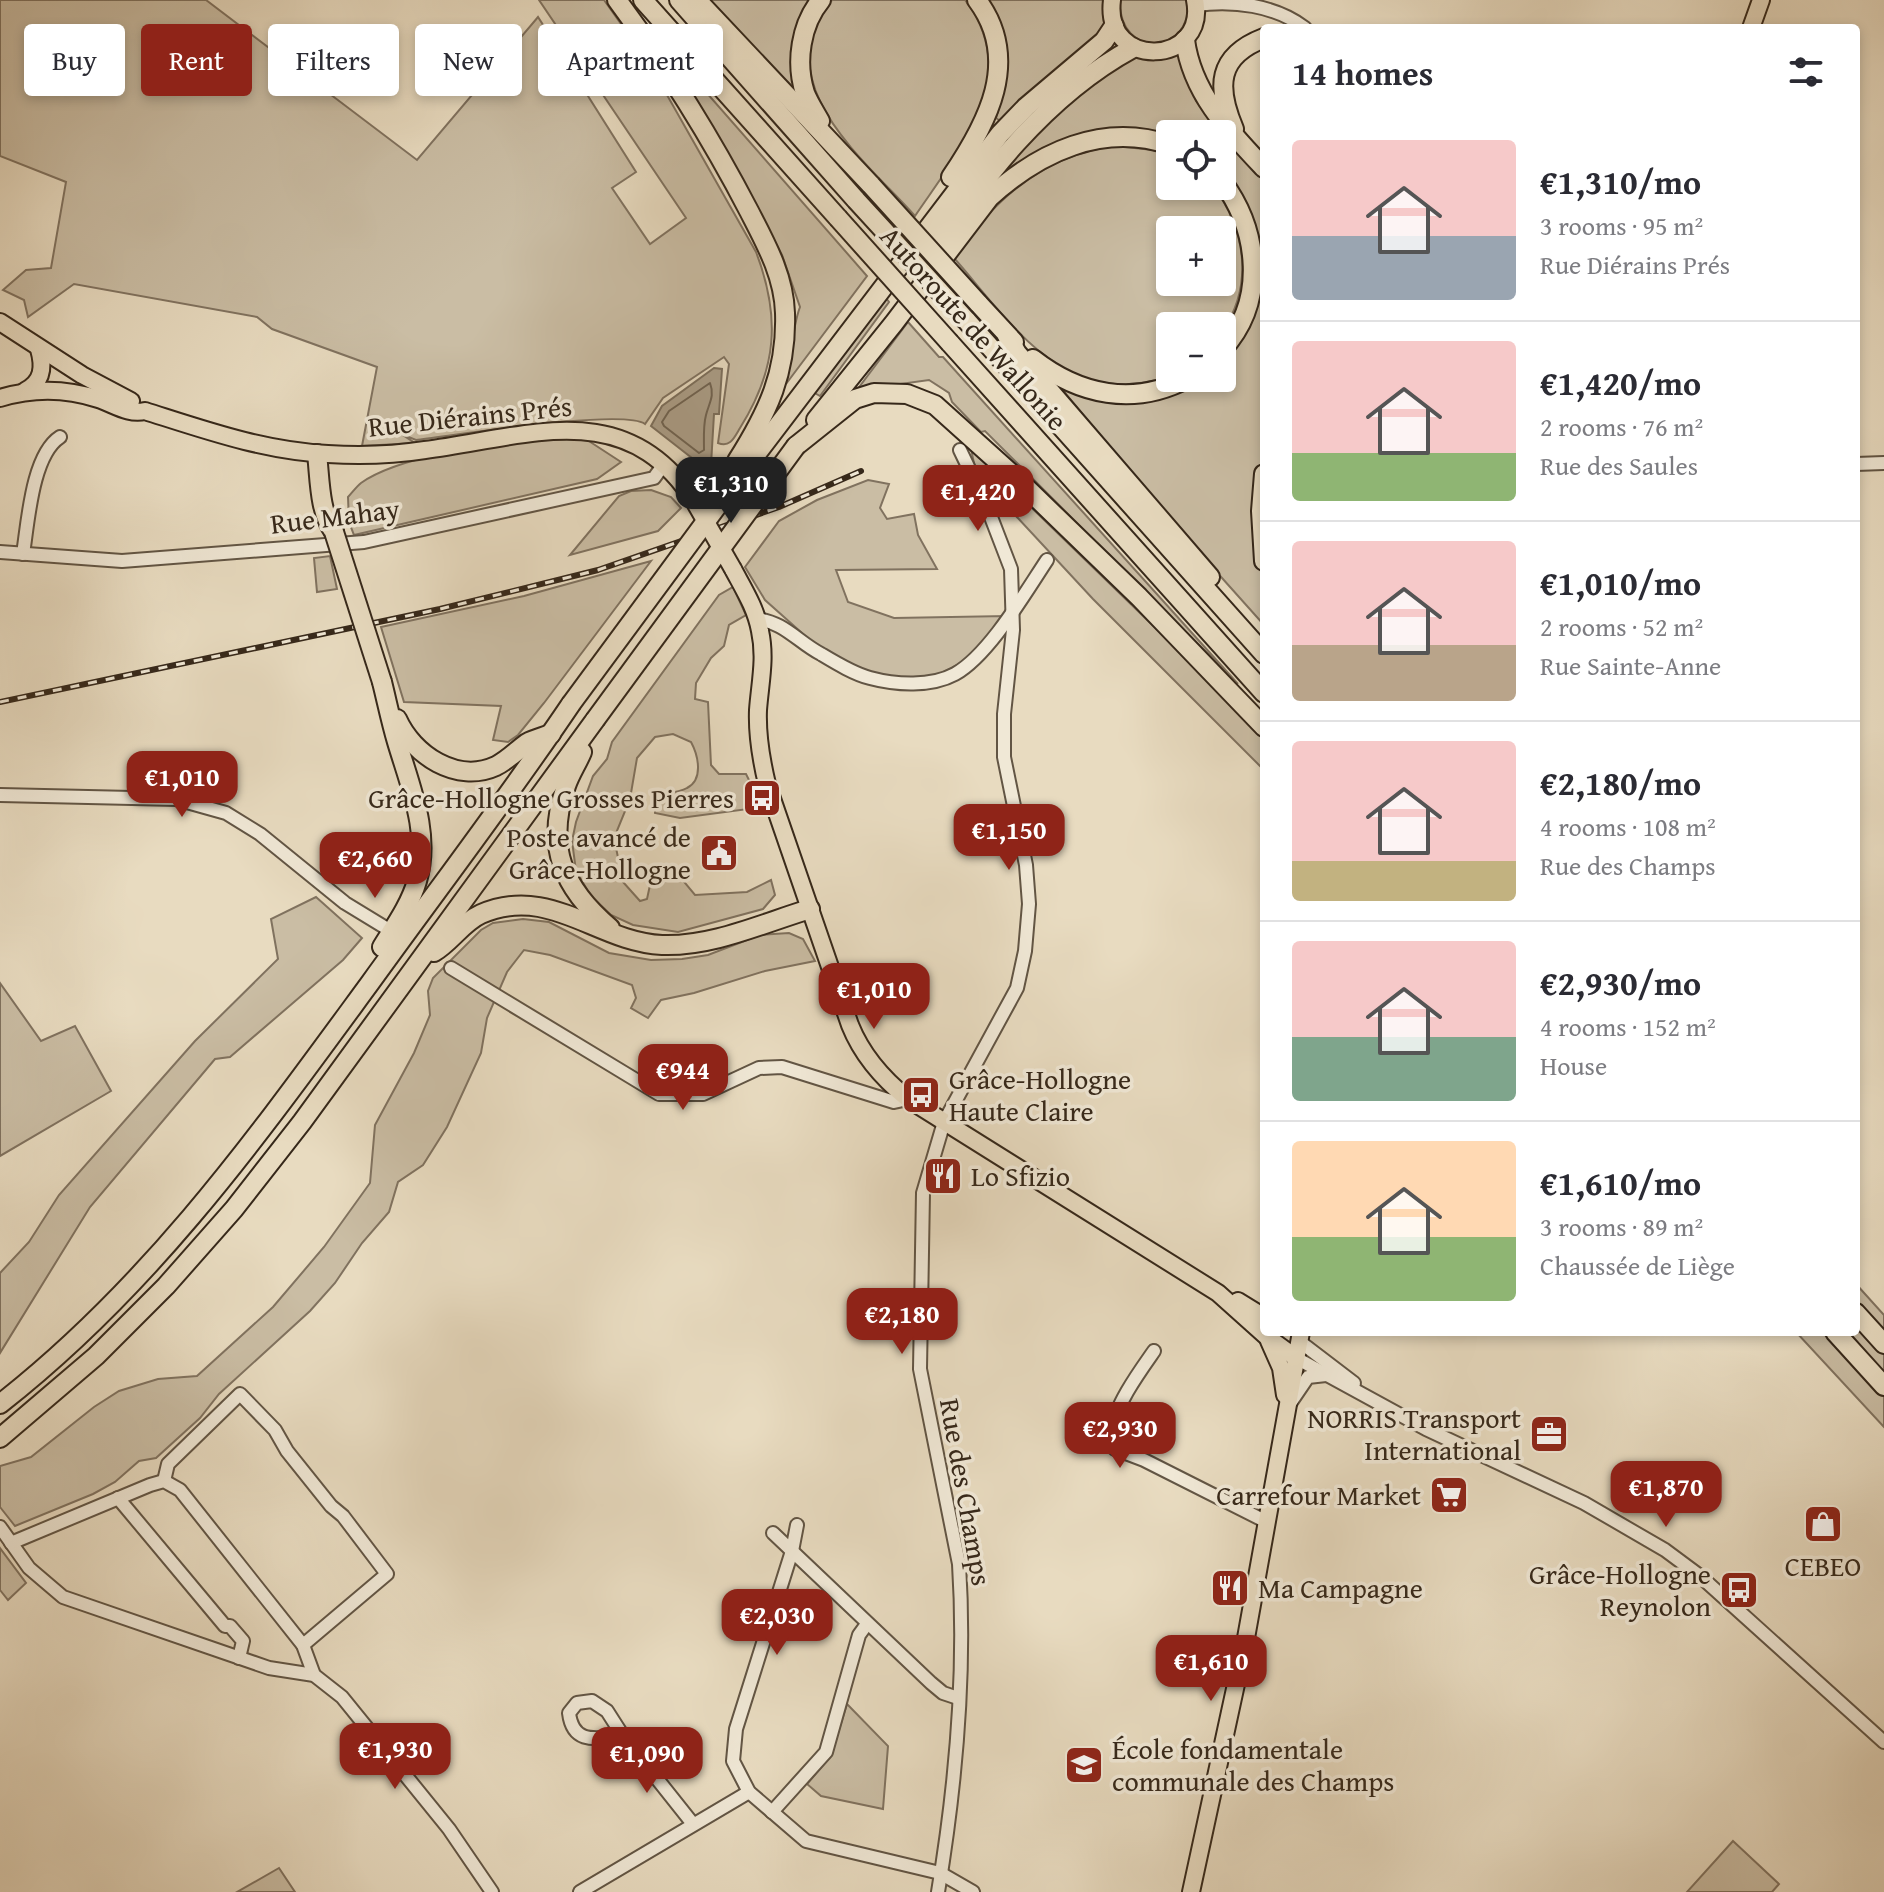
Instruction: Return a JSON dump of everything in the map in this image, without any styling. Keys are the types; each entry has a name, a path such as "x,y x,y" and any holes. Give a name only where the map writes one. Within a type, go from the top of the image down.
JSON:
{"highway":[{"path":"617,0 688,105 733,181 781,278 785,312 784,350 776,412"},
{"name":"Autoroute de Wallonie","path":"643,0 1260,689"},
{"name":"Autoroute de Wallonie","path":"679,0 1260,650"},
{"path":"697,0 826,135 1007,336 1049,371 1091,391 1120,395 1156,391"},
{"path":"821,0 807,26 801,46 801,65 807,97 826,135"},
{"path":"896,269 923,220 976,141 993,102 997,83 995,42 990,22 977,0"},
{"path":"0,1404 79,1336 147,1268 214,1192 732,486 736,463 896,269 1000,134 1026,107 1104,41 1114,26"},
{"path":"1185,40 1186,54 1197,84 1211,108 1260,164"},
{"path":"1240,142 1224,100 1223,82 1234,56 1260,40"},
{"path":"876,344 891,314 965,204 1010,147 1096,71 1133,48"},
{"path":"0,1438 96,1356 166,1286 225,1220 302,1122 796,446 834,407 876,344 989,198 1024,170 1073,144 1100,137 1126,136 1156,140"},
{"path":"1235,200 1244,219 1254,260 1254,279 1236,330"},
{"path":"1007,336 1017,353 1260,634"},
{"path":"834,407 890,392 920,398 935,405 1014,476 1139,597 1260,723"},
{"path":"324,454 333,526 383,684 417,809 421,859 418,879 380,951 372,980"},
{"path":"383,684 402,729 412,742 427,758 458,770 494,767 529,741 551,734"},
{"path":"593,723 559,811 558,849 570,886 588,910 615,933"},
{"path":"421,959 477,916 502,906 538,906 636,941 680,944 716,938 810,909"},
{"path":"1860,1317 1884,1344"},
{"path":"1839,1336 1884,1386"}],"main road":[{"path":"1111,0 1114,26 1122,39 1133,48 1146,52 1160,52 1185,40 1196,17 1195,2"},
{"path":"1752,24 1761,0"},
{"name":"Rue Diérains Prés","path":"0,322 39,349 138,404 145,411"},
{"path":"24,392 35,385 43,369 39,349"},
{"name":"Rue Diérains Prés","path":"0,398 24,392 69,391 134,413 145,411 256,445 324,454 425,450 565,429 606,433 633,444 664,464 694,501 757,619 763,663 758,715 760,751 767,784 855,1038 879,1072 908,1099 1218,1293"},
{"path":"1218,1293 1234,1298 1260,1314"},
{"path":"1218,1293 1260,1331"},
{"path":"1191,1892 1246,1638 1287,1411 1296,1341 1266,1336"},
{"path":"1266,1336 1281,1368 1287,1411"}],"street":[{"path":"1195,2 1258,6 1296,24"},
{"path":"23,554 41,460 48,446 60,437"},
{"name":"Rue des Champs","path":"938,1892 955,1776 959,1564 920,1369 923,1193 944,1122 1017,988 1025,951 1028,884 1004,757 1004,714 1013,630 1009,559 960,450"},
{"path":"1860,464 1884,463"},
{"name":"Rue Mahay","path":"0,552 122,561 364,542 654,478 664,464"},
{"path":"757,619 780,625 817,653 867,678 911,683 933,681 954,674 973,661 1012,613 1047,560"},
{"path":"0,795 176,799 226,813 260,834 345,903 386,928"},
{"path":"451,968 659,1094 703,1094 759,1068 782,1067 894,1102 908,1099"},
{"path":"1296,1341 1326,1375 1449,1440 1584,1503 1665,1550 1700,1576 1884,1742"},
{"path":"1296,1341 1386,1407"},
{"path":"1154,1351 1122,1403 1112,1430 1115,1449 1144,1460 1267,1522"},
{"path":"1287,1411 1307,1379 1326,1375"},
{"path":"164,1481 168,1464 240,1394 275,1430 287,1451 331,1506 343,1516 387,1574 303,1645"},
{"path":"11,1543 164,1481 180,1490 303,1645 314,1675"},
{"path":"118,1498 225,1626 230,1626 243,1641 239,1658"},
{"path":"797,1525 792,1551 736,1729 733,1761 749,1792 806,1841 940,1873 954,1887 973,1892"},
{"path":"0,1527 29,1568 63,1597 269,1668 314,1675 342,1697 449,1829 492,1892"},
{"path":"773,1533 943,1693 958,1698"},
{"path":"772,1812 826,1752 859,1635 867,1624"},
{"path":"623,1736 693,1824"},
{"path":"580,1892 749,1792"}],"shaded area":[{"path":"0,0 206,0 238,24 141,24 141,96 252,96 252,35 268,47 268,96 333,96 417,160 471,96 522,96 522,36 538,17 542,24 538,24 538,96 588,96 636,172 612,188 650,244 686,218 604,96 668,96 756,252 772,321 768,364 752,406 736,435 726,444 718,443 729,364 724,357 663,398 645,424 605,419 416,440 401,434 415,443 362,446 377,367 272,329 257,317 74,284 28,317 24,300 3,290 26,270 51,268 66,182 0,156"},
{"path":"539,0 604,0 621,24 555,24"},
{"path":"709,0 811,0 796,91 715,7"},
{"path":"832,0 965,0 982,28 988,57 987,85 979,112 950,166 915,216 848,144 815,90 809,61 814,31"},
{"path":"987,0 1103,0 1107,25 1104,34 1004,124 996,118 1005,73 1004,42 995,13"},
{"path":"1120,0 1187,0 1186,18 1180,31 1169,40 1156,43 1142,41 1131,33 1123,20"},
{"path":"1180,53 1196,101 1212,120 1156,120 1156,134 1128,129 1094,131 994,184 1003,164 1073,97 1136,55 1164,58"},
{"path":"689,96 709,96 867,276 786,384 800,307 782,255 741,178"},
{"path":"1116,146 1153,150 1156,151 1156,200 1222,200 1230,216 1156,216 1156,296 1236,296 1236,230 1242,258 1242,277 1233,312 1156,312 1156,379 1133,384 1100,382 1071,372 1045,356 1021,334 954,258 1003,199 1043,170 1066,159"},
{"path":"1236,147 1260,175 1260,621 1180,531 1060,387 1120,402 1149,399 1172,392 1236,392 1236,342 1257,290 1231,200 1236,200"},
{"path":"886,298 889,302 820,396 813,392"},
{"path":"908,322 1238,684 985,431 981,432 952,402 949,393 929,380 857,390"},
{"path":"575,432 621,462 597,479 354,535 349,522 348,497 361,483 380,472 433,455"},
{"path":"971,449 1173,645 1260,736 1260,766 1093,599 976,473"},
{"path":"868,480 889,484 880,508 887,519 914,514 918,535 937,569 836,570 848,602 894,618 1006,616 971,658 932,678 909,680 870,675 821,650 765,600 745,567 779,521 817,500"},
{"path":"651,490 671,497 681,508 658,531 570,555 619,496 631,491"},
{"path":"330,556 337,589 317,592 314,558"},
{"path":"651,561 544,703 518,735 508,742 493,740 501,706 404,702 381,627 524,596"},
{"path":"733,587 746,615 729,625 724,646 711,658 696,683 695,699 708,702 711,765 719,774 746,774 756,808 680,818 655,813 655,795 687,788 696,779 698,766 691,742 673,734 655,737 637,758 630,799 614,838 623,882 640,901 647,899 650,885 681,878 695,895 747,892 771,880 775,895 763,909 678,932 633,925 611,915 591,896 576,871 572,841 576,822 593,776 607,759 612,742 719,595"},
{"path":"316,897 362,938 343,960 230,1057 215,1059 90,1207 0,1353 0,1273 29,1242 59,1195 195,1041 278,959 271,919"},
{"path":"523,919 549,922 609,953 651,960 708,955 760,935 789,933 803,939 815,961 765,971 661,1000 648,1018 631,1008 636,998 632,985 550,955 524,950 507,972 487,1018 481,1053 447,1127 423,1165 398,1182 389,1212 362,1243 335,1283 310,1311 219,1394 200,1418 156,1458 139,1461 115,1482 93,1494 15,1526 0,1507 0,1466 31,1457 119,1391 158,1379 197,1376 273,1307 324,1247 370,1183 375,1125 414,1053 430,1015 428,991 433,978 481,930 493,923"},
{"path":"0,983 41,1041 75,1026 111,1091 0,1156"},
{"path":"1860,1288 1884,1315 1884,1427 1800,1336 1860,1336"},
{"path":"0,1548 26,1583 8,1600 0,1590"},
{"path":"847,1704 888,1746 883,1809 821,1796 807,1784 831,1756"},
{"path":"1733,1841 1779,1884 1772,1892 1687,1892"},
{"path":"279,1868 295,1892 237,1892"}],"water":[{"path":"714,368 722,369 719,414 714,414 711,465 706,469 651,426 662,406"}],"railway":[{"path":"0,702 440,609 598,570 779,507 861,471"}],"place":[{"name":"Grâce-Hollogne Grosses Pierres","path":"762,798"},
{"name":"Poste avancé de Grâce-Hollogne","path":"719,853"},
{"name":"Grâce-Hollogne Haute Claire","path":"921,1095"},
{"name":"Lo Sfizio","path":"943,1176"},
{"name":"NORRIS Transport International","path":"1549,1434"},
{"name":"Carrefour Market","path":"1449,1495"},
{"name":"CEBEO","path":"1823,1524"},
{"name":"Ma Campagne","path":"1230,1588"},
{"name":"Grâce-Hollogne Reynolon","path":"1739,1590"},
{"name":"École fondamentale communale des Champs","path":"1084,1765"}]}
